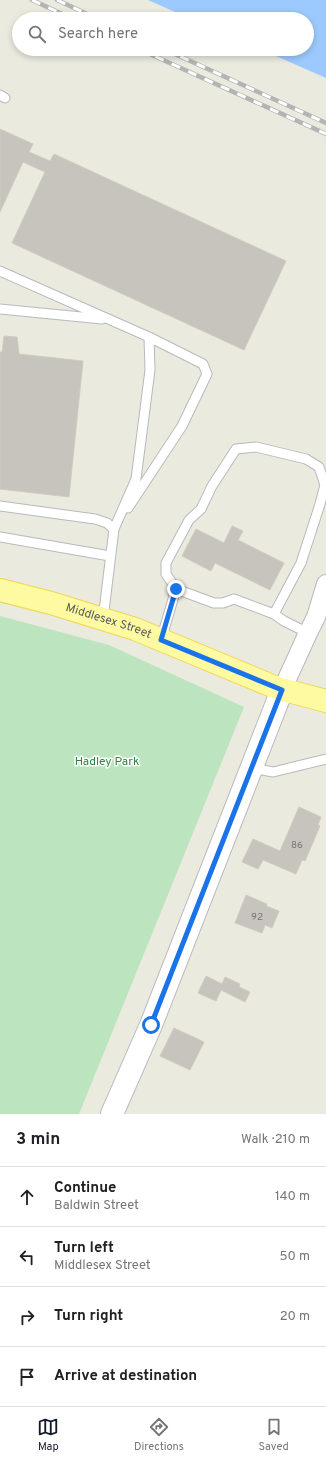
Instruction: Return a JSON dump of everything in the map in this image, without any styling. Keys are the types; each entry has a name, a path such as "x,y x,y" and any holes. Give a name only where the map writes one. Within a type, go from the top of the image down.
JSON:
{"main road":[{"name":"Middlesex Street","path":"0,590 51,603 135,629 282,690 326,701"}],"street":[{"path":"112,1114 151,1025 282,690 316,618 326,584"}],"lane":[{"path":"0,271 149,337 203,364 207,374 182,426 114,529"},
{"path":"0,309 110,320"},
{"path":"103,619 114,529 136,479 150,370 149,337"},
{"path":"274,614 300,563 325,485 319,467 306,459 256,446 236,449 212,486 201,509 189,520 166,563 166,574 176,589 214,603 223,603 234,599 274,614 284,621 308,633"},
{"path":"0,506 95,519 108,523 114,529"},
{"path":"0,537 110,556"},
{"path":"161,640 176,589"},
{"path":"252,768 273,772 326,759"}],"green space":[{"name":"Hadley Park","path":"0,616 109,645 244,707 79,1114 0,1114"}],"water":[{"path":"148,0 326,0 326,78 276,56 314,56 314,12 175,12"}],"building":[{"path":"0,129 33,144 29,152 50,161 54,154 286,261 244,350 12,243 45,172 23,162 0,212"},
{"path":"4,336 17,337 19,354 83,361 69,497 0,489 0,352 2,352"},
{"path":"232,526 243,531 238,540 284,563 270,590 215,563 211,571 182,556 196,529 224,543"},
{"path":"299,807 321,817 318,825 320,826 305,861 302,860 296,874 263,860 258,869 242,862 253,839 280,851"},
{"path":"246,895 279,911 272,928 265,925 262,933 235,923"},
{"path":"206,976 222,984 225,977 240,984 239,987 250,992 245,1002 221,990 216,1001 198,993"},
{"path":"174,1028 204,1042 190,1070 160,1056"}],"railway":[{"path":"32,0 58,12"},
{"path":"57,0 83,12"},
{"path":"154,56 326,134"},
{"path":"179,56 326,123"}],"route":[{"path":"151,1025 282,690 161,640 176,589"}]}
